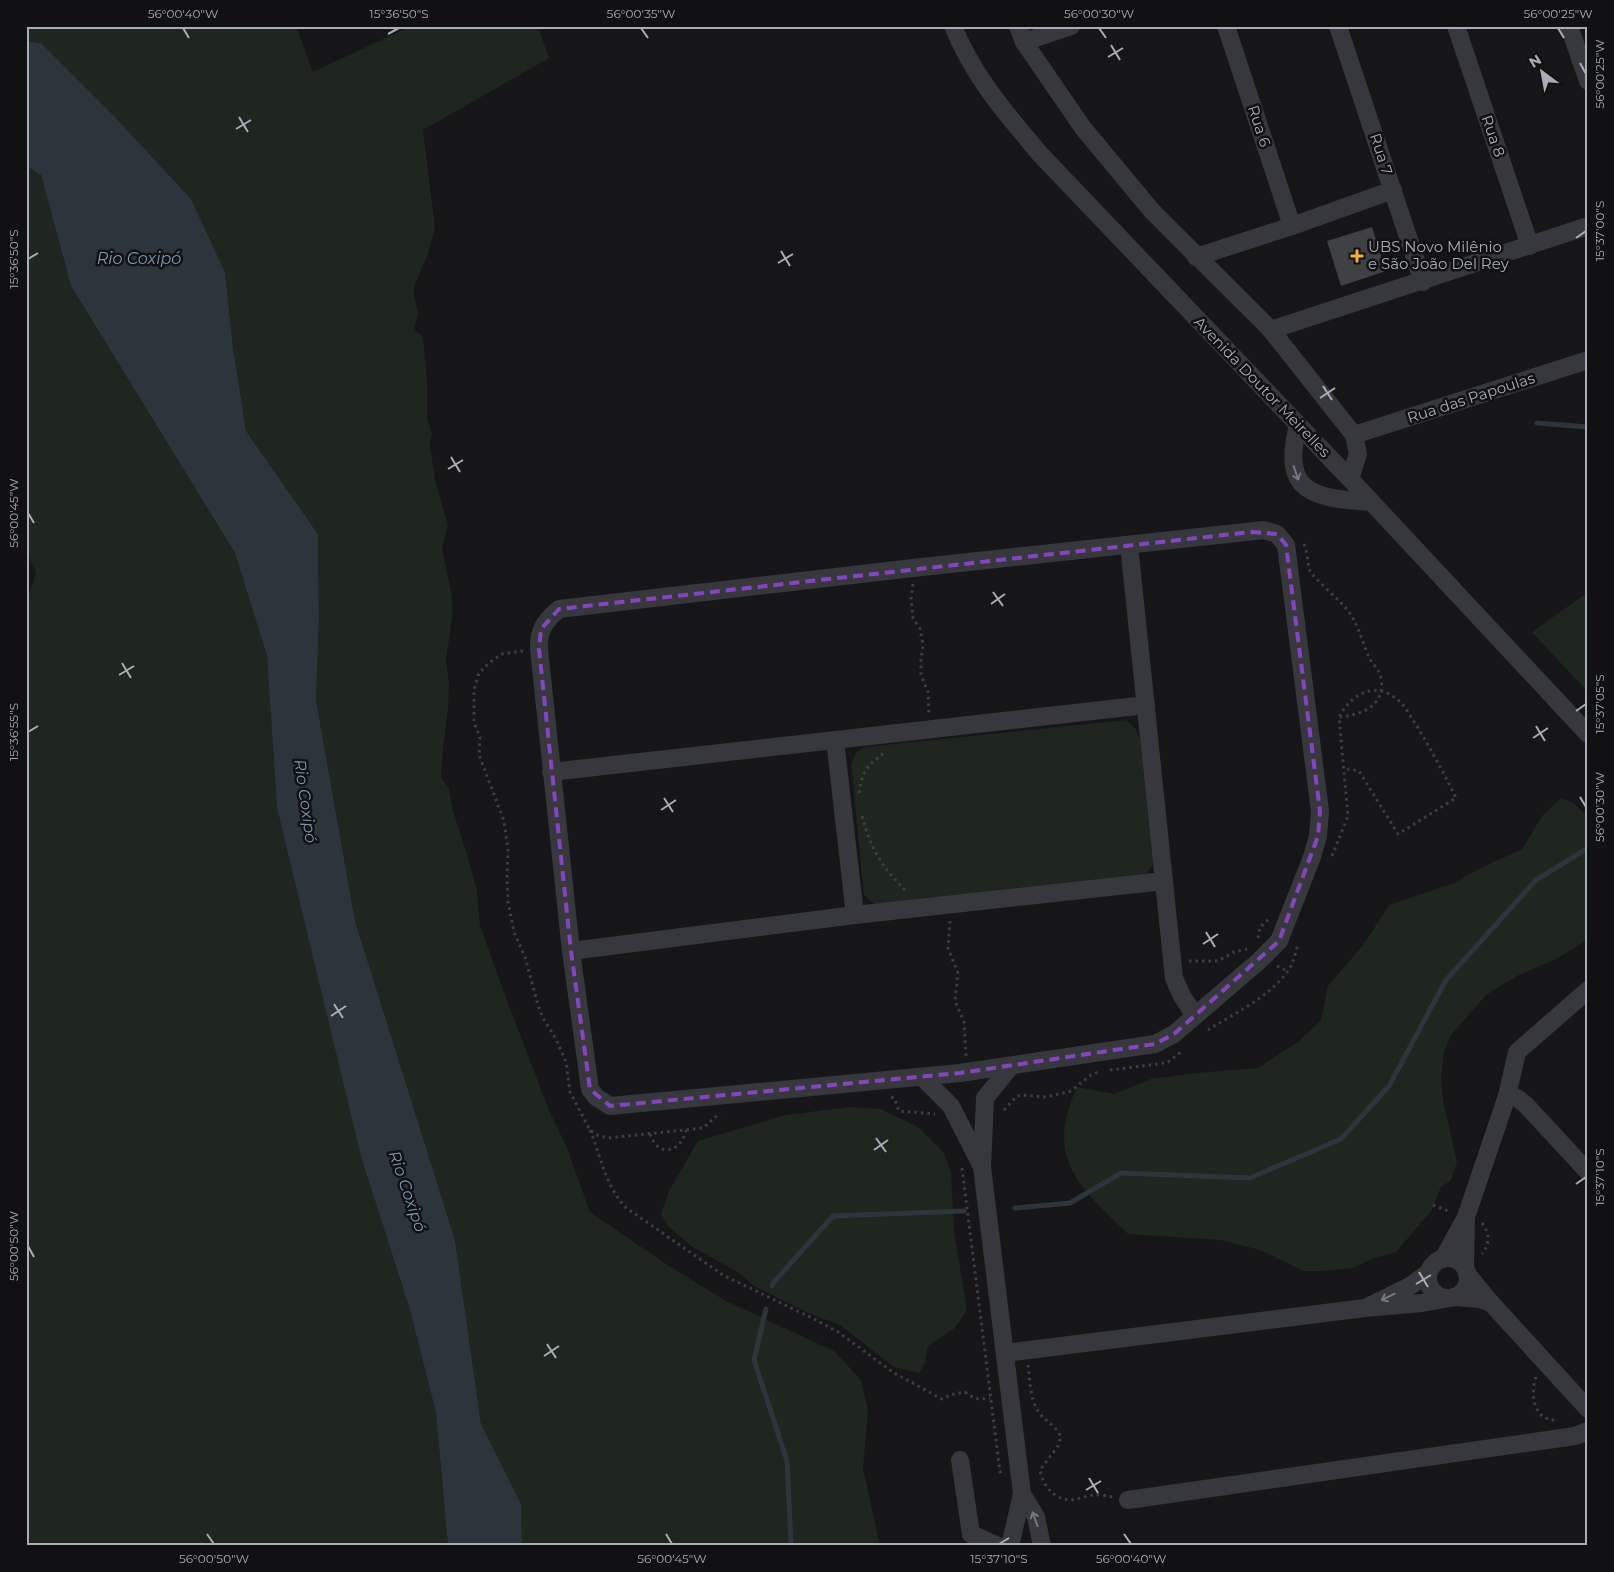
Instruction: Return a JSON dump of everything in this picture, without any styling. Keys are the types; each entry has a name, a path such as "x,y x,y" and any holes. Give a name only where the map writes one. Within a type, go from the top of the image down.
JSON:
{"street":[{"name":"Avenida Doutor Meirelles","path":"954,26 963,51 996,102 1028,139 1588,734"},
{"path":"1070,26 1021,34 1083,128 1152,211 1271,330 1354,435 1358,454 1350,479"},
{"name":"Rua 6","path":"1226,26 1292,226"},
{"name":"Rua 7","path":"1338,26 1423,282"},
{"name":"Rua 8","path":"1456,26 1530,246"},
{"path":"1570,26 1588,81"},
{"path":"1196,257 1292,226 1393,190"},
{"path":"1271,330 1423,282 1588,226"},
{"name":"Rua das Papoulas","path":"1354,435 1588,360"},
{"path":"1298,425 1293,451 1294,468 1299,481 1308,490 1322,496 1371,502"},
{"path":"1264,530 1277,534 1286,545 1320,811 1318,836 1279,941 1260,961 1174,1034 1156,1044 968,1072 610,1106 596,1097 590,1089 571,951 551,772 539,649 541,629 548,618 559,609 913,568 1264,530"},
{"path":"1129,545 1174,978 1182,996 1195,1016"},
{"path":"551,772 1146,705"},
{"path":"835,740 855,915"},
{"path":"571,951 855,915 1164,881"},
{"path":"1491,1303 1480,1299 1437,1295 1429,1285 1429,1272 1432,1266 1443,1259 1466,1217 1507,1096 1517,1052 1588,990"},
{"path":"1010,1546 1022,1494 982,1167 985,1098 1011,1066"},
{"path":"922,1077 951,1106 982,1167"},
{"path":"1507,1096 1517,1098 1526,1105 1588,1172"},
{"path":"1005,1353 1365,1308 1422,1303 1452,1297 1462,1292 1465,1287 1466,1217"},
{"path":"1443,1259 1455,1260 1466,1271 1491,1303 1588,1410"},
{"path":"1365,1308 1410,1286 1429,1272"},
{"path":"1128,1500 1575,1436 1588,1431"},
{"path":"960,1460 971,1534 998,1546"},
{"path":"1022,1494 1036,1517 1042,1546"}],"path":[{"path":"1300,539 1305,545 1310,571 1346,608 1359,630 1368,657 1381,677 1381,689 1376,702 1366,711 1339,717"},
{"path":"913,568 911,599 913,618 920,629 924,645 921,675 928,692 929,729"},
{"path":"539,649 502,654 479,673 474,690 474,723 480,737 479,755 504,821 508,850 508,902 514,932 525,957 543,1018 556,1039 566,1062 570,1092 590,1130 601,1166 618,1200 625,1207 723,1276 818,1320 894,1372 942,1399 965,1392 973,1398 990,1398"},
{"path":"858,801 865,770 876,759 893,750"},
{"path":"861,810 866,829 878,859 893,878 909,893"},
{"path":"949,905 948,948 958,973 955,1001 964,1022 964,1046 968,1072"},
{"path":"1172,963 1193,960 1218,962 1234,952 1250,948"},
{"path":"889,1096 894,1098 899,1111 941,1115 951,1106"},
{"path":"985,1098 1004,1110 1002,1118"},
{"path":"590,1130 597,1135 608,1138 703,1128 726,1108"},
{"path":"650,1134 653,1144 661,1150 669,1150 678,1146 684,1139 686,1130"},
{"path":"1026,1351 1031,1388 1037,1411 1058,1430 1061,1437 1058,1446 1040,1470 1042,1480 1048,1489 1068,1500 1095,1494 1128,1500"},
{"path":"1537,1375 1532,1387 1536,1408 1542,1416 1552,1420 1559,1419"}],"highlighted area":[{"path":"1251,532 1277,534 1286,545 1320,811 1318,836 1279,941 1174,1034 1155,1044 960,1073 610,1106 590,1089 571,951 539,649 541,629 559,609"}],"shaded area":[{"path":"26,26 296,26 313,72 411,26 538,26 549,58 423,130 435,228 427,257 415,284 414,296 418,313 414,330 423,337 427,382 427,418 432,433 430,446 435,480 448,525 442,548 453,611 446,661 449,684 448,711 441,777 449,789 452,808 477,891 480,926 549,1110 567,1148 590,1212 669,1266 726,1301 834,1351 861,1380 868,1411 863,1468 880,1546 522,1546 521,1504 481,1424 455,1240 355,921 316,700 319,621 318,534 246,431 233,347 225,272 191,199 117,119 41,43 26,41"},
{"path":"26,166 41,175 71,286 235,553 267,656 277,808 361,1157 410,1310 436,1413 448,1546 26,1546 26,603 36,573 26,550"},
{"path":"1588,592 1588,692 1532,632"},
{"path":"1126,720 1135,728 1140,740 1153,864 1146,875 877,906 864,895 851,764 856,752 865,747"},
{"path":"1561,798 1573,803 1588,816 1588,939 1556,959 1517,976 1486,995 1451,1035 1444,1052 1441,1077 1443,1100 1457,1162 1451,1180 1441,1187 1431,1211 1396,1252 1374,1258 1352,1268 1304,1271 1260,1250 1220,1240 1128,1234 1095,1201 1072,1170 1066,1152 1064,1134 1068,1112 1077,1087 1114,1094 1151,1079 1258,1068 1299,1041 1321,1020 1328,986 1364,944 1389,905 1454,883 1522,849 1542,816"},
{"path":"849,1107 880,1109 918,1127 943,1152 951,1172 954,1232 967,1310 955,1328 928,1346 925,1363 919,1373 894,1367 840,1325 808,1313 754,1286 738,1272 691,1246 668,1226 661,1214 669,1191 698,1141 786,1115"}],"water":[{"name":"Rio Coxipó","path":"26,41 41,43 117,119 191,199 225,272 233,347 246,431 318,534 319,621 316,700 355,921 455,1240 481,1424 521,1504 522,1546 448,1546 436,1413 410,1310 361,1157 277,808 267,656 235,553 71,286 41,175 26,166"}],"building":[{"name":"UBS Novo Milênio e São João Del Rey","path":"1372,227 1386,271 1341,286 1327,241"}],"waterway":[{"path":"1537,423 1588,427"},
{"path":"1015,1208 1070,1203 1121,1173 1250,1178 1341,1139 1389,1086 1446,980 1536,880 1588,848"},
{"path":"772,1286 833,1216 964,1211"},
{"path":"766,1309 754,1360 787,1461 790,1546"}],"place":[{"name":"UBS Novo Milênio e São João Del Rey","path":"1357,256"}]}
